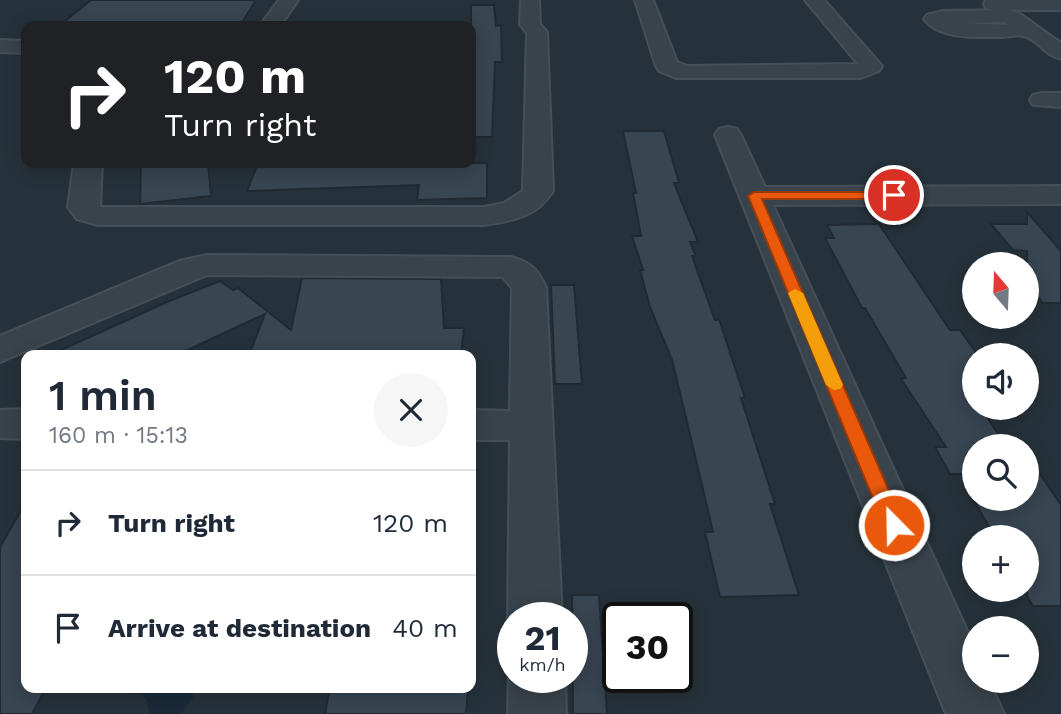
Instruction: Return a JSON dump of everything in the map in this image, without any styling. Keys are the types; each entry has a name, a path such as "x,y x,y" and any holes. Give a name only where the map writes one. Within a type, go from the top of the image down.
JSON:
{"street":[{"path":"274,21 289,0"},
{"path":"87,168 83,207 88,213 98,216 484,216 523,207 534,201 538,191 537,32 530,25 530,0"},
{"path":"644,0 667,66 684,73 861,71 871,66 814,0"},
{"path":"990,2 1061,4"},
{"path":"990,2 1056,46"},
{"path":"1010,16 934,19 941,26 955,30 1029,30"},
{"path":"0,46 21,47"},
{"path":"728,135 975,714"},
{"path":"754,196 1061,195"},
{"path":"0,350 191,268 207,265 511,267 524,276 529,288 536,602"},
{"path":"476,425 532,426"},
{"path":"537,693 537,714"}],"water":[{"path":"125,693 193,693 193,697 181,714 150,714 146,698"}],"building":[{"path":"91,0 256,0 243,21 65,21"},
{"path":"471,5 494,5 496,26 501,25 502,62 495,62 492,137 476,137 476,21 471,21"},
{"path":"623,131 664,131 679,183 674,183 698,242 690,242 696,256 692,256 715,320 719,319 745,398 741,398 775,504 770,504 799,595 720,597 705,532 713,532 672,360 650,307 640,270 643,270 632,236 641,236 633,193 636,193"},
{"path":"476,163 487,163 487,198 417,200 419,185 247,191 256,168 476,168"},
{"path":"141,168 208,168 211,196 140,204"},
{"path":"1027,212 1061,251 1061,303 1043,303 1040,299 1040,252 1013,250 991,224 1027,224"},
{"path":"879,224 950,330 960,330 969,343 962,343 962,420 989,420 998,434 962,434 962,474 950,474 935,447 946,447 901,379 906,378 865,308 862,308 825,238 834,238 827,225"},
{"path":"302,278 441,279 444,328 464,328 462,350 251,350 265,314 188,350 61,350 220,281 233,290 238,288 291,330"},
{"path":"551,285 574,285 582,384 555,384"},
{"path":"1039,473 1061,505 1061,606 1033,606 1031,602 1039,602 1039,525 988,525 980,511 1039,511"},
{"path":"21,511 21,693 43,693 32,714 0,714 0,547"},
{"path":"572,595 599,595 602,693 606,693 607,714 573,714 573,693 588,693 588,602 572,602"},
{"path":"329,693 468,693 466,714 325,714"}],"slow traffic":[{"path":"795,293 834,385"}],"route":[{"path":"894,195 754,196 894,525"}]}
